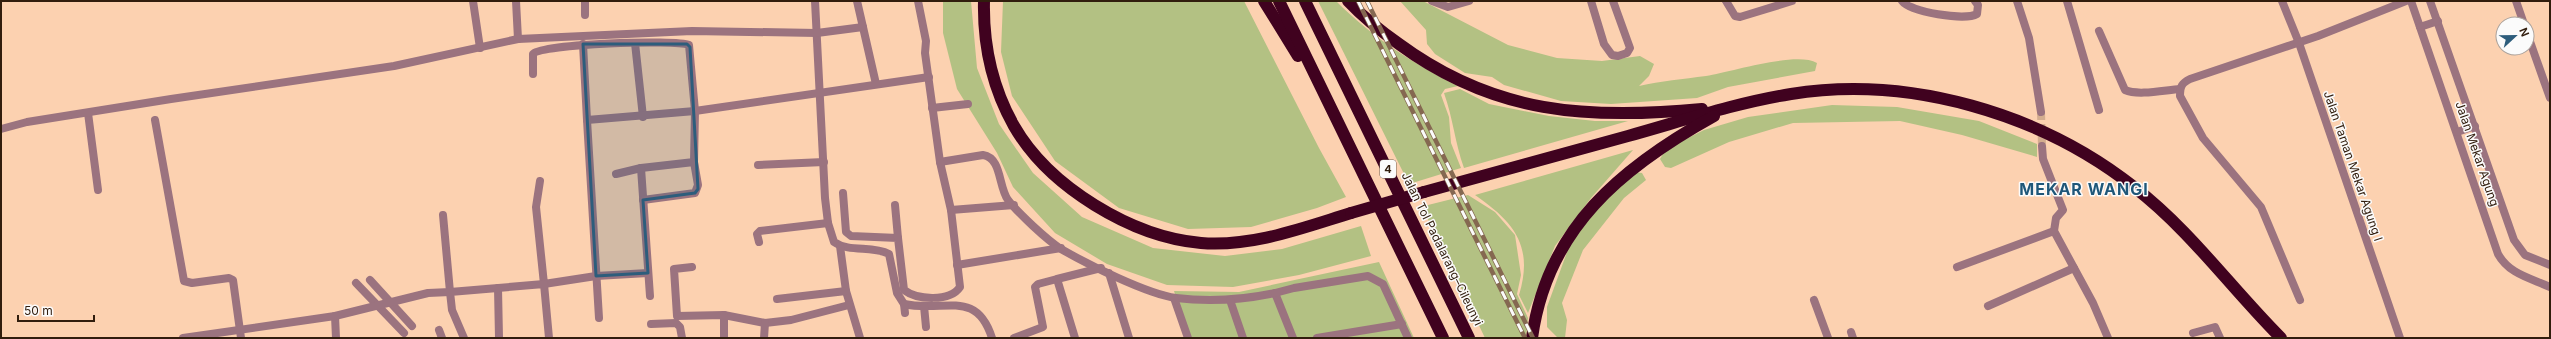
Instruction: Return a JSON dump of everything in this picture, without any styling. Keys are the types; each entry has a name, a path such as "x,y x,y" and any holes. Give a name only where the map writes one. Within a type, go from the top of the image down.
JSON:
{"highway":[{"path":"984,1 983,24 989,64 998,92 1015,127 1041,160 1070,187 1100,209 1132,226 1160,235 1200,243 1233,243 1277,236 1424,192 1732,106 1792,94 1851,90 1905,92 1952,101 2008,117 2055,138 2096,160 2164,210 2254,311 2281,338"},
{"path":"1264,1 1324,95"},
{"name":"4","path":"1278,1 1443,338"},
{"name":"Jalan Tol Padalarang–Cileunyi","path":"1305,1 1469,338"},
{"path":"1348,1 1412,54 1438,70 1503,99 1558,110 1605,114 1656,113 1732,106"},
{"path":"1532,338 1535,316 1553,264 1576,224 1588,209 1618,178 1670,140 1732,106"},
{"path":"2254,311 2269,338"}],"street":[{"path":"473,1 480,48"},
{"path":"516,1 518,39"},
{"path":"584,1 585,15"},
{"path":"815,1 828,223 834,242 840,246 868,247 889,254 897,292 904,304 905,313"},
{"path":"857,1 876,84"},
{"path":"895,205 901,282 904,290 911,296 948,297 960,287 951,210 940,162 928,77 926,41 918,1"},
{"path":"1432,1 1448,7 1469,1"},
{"path":"1591,1 1604,44 1612,54 1618,56 1627,53 1630,48 1613,1"},
{"path":"1726,1 1735,16 1740,17 1792,1"},
{"path":"1902,1 1911,7 1925,12 1967,18 1976,14 1978,5 1976,1"},
{"path":"2017,1 2029,38 2041,112"},
{"path":"2067,1 2099,110"},
{"name":"Jalan Taman Mekar Agung I","path":"2282,1 2299,43 2400,338"},
{"path":"2300,300 2261,207 2203,138 2180,96 2182,83 2299,43 2406,1"},
{"name":"Jalan Mekar Agung","path":"2411,1 2498,254 2504,265 2510,270 2550,287"},
{"name":"Jalan Mekar Agung","path":"2430,1 2518,248 2525,255 2550,265"},
{"path":"2516,1 2521,16"},
{"path":"2420,27 2438,21"},
{"path":"1,129 26,122 329,74 394,66 518,39 692,31 817,33 863,27"},
{"path":"2099,31 2126,90 2136,94 2152,90 2180,89"},
{"path":"635,43 643,117"},
{"path":"533,74 535,51 583,44 635,43 689,45 695,111 694,162 698,185 695,193 643,200"},
{"path":"583,44 599,318"},
{"path":"2535,55 2550,98"},
{"path":"587,120 643,117 695,111 821,91 928,77"},
{"path":"932,108 968,104"},
{"path":"88,113 98,190"},
{"path":"155,120 184,281 192,283 229,278 233,280 241,334"},
{"path":"2457,132 2475,126"},
{"path":"2042,146 2043,159 2063,210 2056,218 2054,231 2093,303 2107,335"},
{"path":"940,162 983,155 990,156 995,162 1002,188 1008,200 1038,230 1061,248 1109,273 1174,298 1230,300 1368,276 1383,284 1408,338"},
{"path":"616,174 641,168 694,162"},
{"path":"758,165 824,162"},
{"path":"641,168 650,296"},
{"path":"540,181 536,207 549,338"},
{"path":"843,193 846,232 851,236 898,238"},
{"path":"951,210 1014,205"},
{"path":"443,215 452,310 464,338"},
{"path":"759,242 757,234 760,231 828,223"},
{"path":"1957,267 2054,231"},
{"path":"840,246 846,291 860,338"},
{"path":"957,265 1061,248"},
{"path":"692,266 674,269 677,316 724,315 765,323 791,320 850,305"},
{"path":"1014,338 1043,327 1035,287 1057,279 1100,268"},
{"path":"1988,306 2074,268"},
{"path":"183,338 241,334 336,316 391,301 428,293 544,284 596,276 648,273"},
{"path":"1109,273 1129,338"},
{"path":"1057,279 1075,338"},
{"path":"370,280 391,301 412,326"},
{"path":"356,283 404,333"},
{"path":"498,288 499,338"},
{"path":"777,299 846,291"},
{"path":"1275,293 1293,338"},
{"path":"1174,298 1188,338"},
{"path":"1230,300 1243,338"},
{"path":"1814,300 1828,338"},
{"path":"904,304 969,307 980,313 985,319 992,338"},
{"path":"924,306 926,327"},
{"path":"724,315 724,338"},
{"path":"336,316 337,337"},
{"path":"651,324 676,323 680,327 682,338"},
{"path":"764,338 765,323"},
{"path":"1317,338 1402,324"},
{"path":"2193,333 2214,327 2220,338"}],"highlighted area":[{"path":"583,44 687,44 690,47 698,189 695,193 643,200 648,273 596,276"}],"green space":[{"path":"943,1 971,1 977,68 999,124 1033,173 1082,217 1153,248 1225,256 1282,249 1361,226 1371,256 1299,275 1233,287 1167,285 1107,264 1055,233 1013,187 997,153 957,89 943,33"},
{"path":"1003,1 1244,1 1319,148 1346,197 1317,208 1251,227 1188,229 1119,208 1055,161 1012,96 1001,52"},
{"path":"1318,1 1336,1 1378,38 1425,68 1458,86 1445,89 1441,95 1449,117 1451,143 1461,168 1409,184"},
{"path":"1400,1 1423,1 1508,45 1557,58 1602,61 1640,56 1654,64 1649,76 1639,86 1664,81 1706,76 1794,59 1807,60 1817,63 1815,71 1728,87 1697,98 1611,104 1561,101 1504,85 1492,77 1465,73 1435,54 1427,44 1426,30"},
{"path":"1460,89 1489,104 1549,116 1595,121 1628,121 1464,168 1444,93"},
{"path":"1832,105 1897,107 1979,121 2037,144 2037,157 1962,135 1900,121 1793,123 1729,142 1671,168 1665,167 1660,159 1666,149 1704,130 1748,117"},
{"path":"1633,150 1591,198 1555,246 1528,313 1519,295 1523,278 1524,262 1522,249 1517,237 1500,215 1475,195"},
{"path":"1634,172 1642,173 1646,180 1624,198 1583,250 1562,303 1567,320 1565,338 1558,338 1547,327 1547,307 1574,233"},
{"path":"1468,195 1495,212 1515,235 1521,275 1517,294 1528,318 1526,338 1485,338 1427,217 1424,206"},
{"path":"1379,262 1414,338 1189,338 1174,291 1239,292"}],"tunnel":[{"path":"2041,112 2042,146"}],"railway":[{"path":"1358,1 1525,338"},
{"path":"1367,1 1533,338"}],"district":[{"name":"MEKAR WANGI","path":"2084,189"}]}
